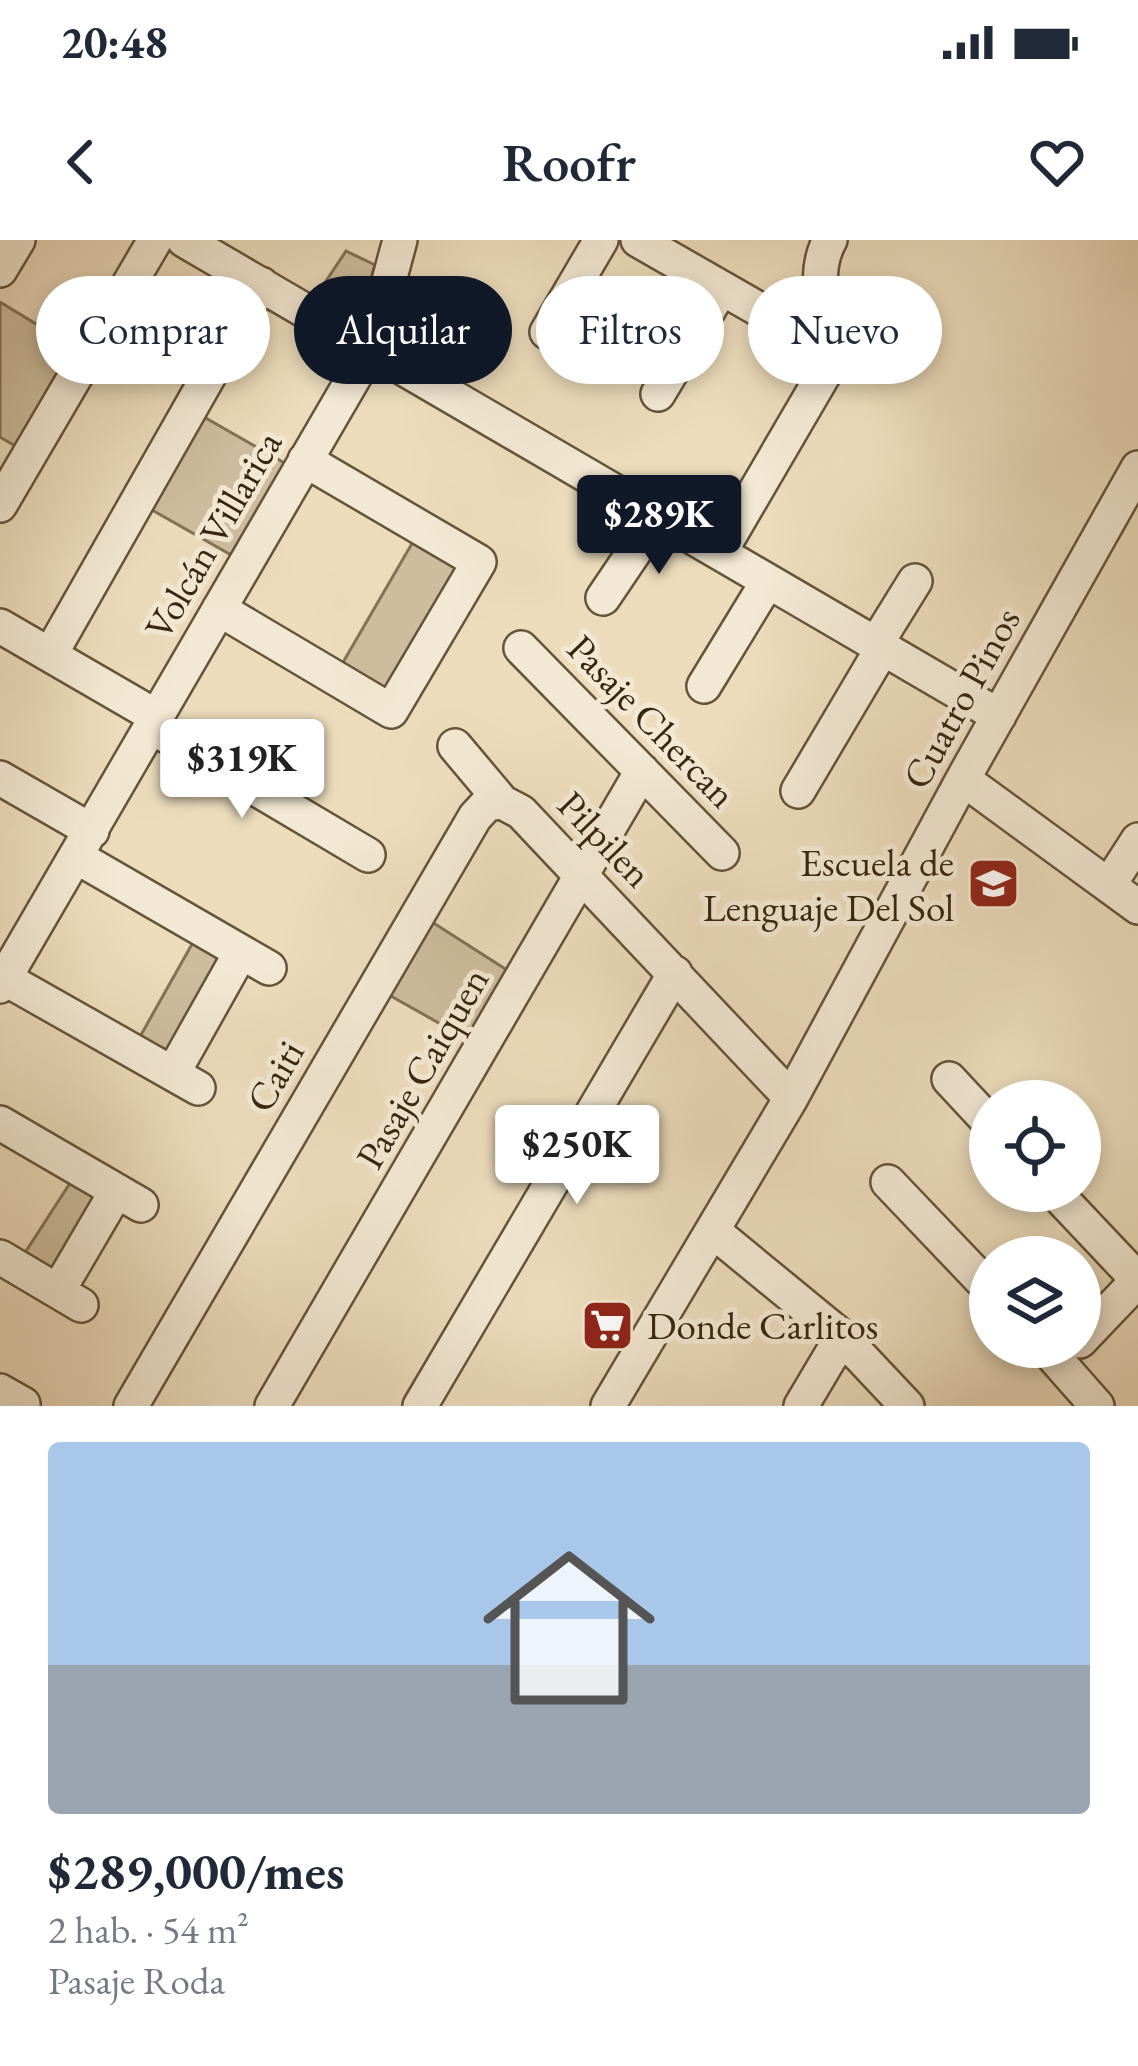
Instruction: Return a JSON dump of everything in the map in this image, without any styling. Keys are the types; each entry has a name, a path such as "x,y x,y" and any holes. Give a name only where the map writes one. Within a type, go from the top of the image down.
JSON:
{"street":[{"path":"0,270 18,240"},
{"path":"0,505 12,457 154,240"},
{"name":"Volcán Villarica","path":"390,276 400,240"},
{"path":"581,276 602,240"},
{"path":"638,240 699,276"},
{"path":"821,276 819,259 830,240"},
{"path":"193,242 248,276"},
{"path":"50,655 204,384"},
{"name":"Volcán Villarica","path":"6,965 84,844 349,384"},
{"path":"432,384 999,716"},
{"path":"658,394 664,384"},
{"path":"720,552 819,384"},
{"path":"219,609 391,711 478,562 304,460"},
{"name":"Cuatro Pinos","path":"608,1406 790,1098 1138,468"},
{"path":"603,598 657,518"},
{"path":"704,686 768,581"},
{"path":"798,791 915,581"},
{"path":"0,626 368,855"},
{"name":"Pasaje Chercan","path":"521,648 722,853"},
{"name":"Pilpilen","path":"454,746 502,802 521,812 790,1098"},
{"name":"Pasaje Caiquen","path":"272,1406 642,771"},
{"path":"0,778 84,844 255,960 186,1081 6,965"},
{"path":"963,779 1138,907"},
{"name":"Caiti","path":"131,1406 475,817 487,804 502,802"},
{"path":"1109,885 1138,840"},
{"path":"419,1406 675,973"},
{"path":"949,1079 969,1100"},
{"path":"0,1123 129,1199 70,1298 0,1257"},
{"path":"888,1181 969,1267"},
{"path":"1074,1212 1138,1280 1101,1315"},
{"path":"713,1231 842,1337 907,1406"},
{"path":"801,1406 842,1337"},
{"path":"1075,1368 1097,1406"}],"shaded area":[{"path":"346,251 375,265 372,276 329,276"},
{"path":"0,302 36,324 36,384 62,384 22,450 0,437"},
{"path":"197,413 288,465 233,556 145,506"},
{"path":"414,540 462,569 390,695 342,664"},
{"path":"432,922 507,970 469,1040 389,995"},
{"path":"196,937 232,955 170,1061 137,1042"},
{"path":"74,1177 113,1198 59,1288 21,1259"}],"place":[{"name":"Escuela de Lenguaje Del Sol","path":"993,884"},
{"name":"Donde Carlitos","path":"608,1325"}]}
